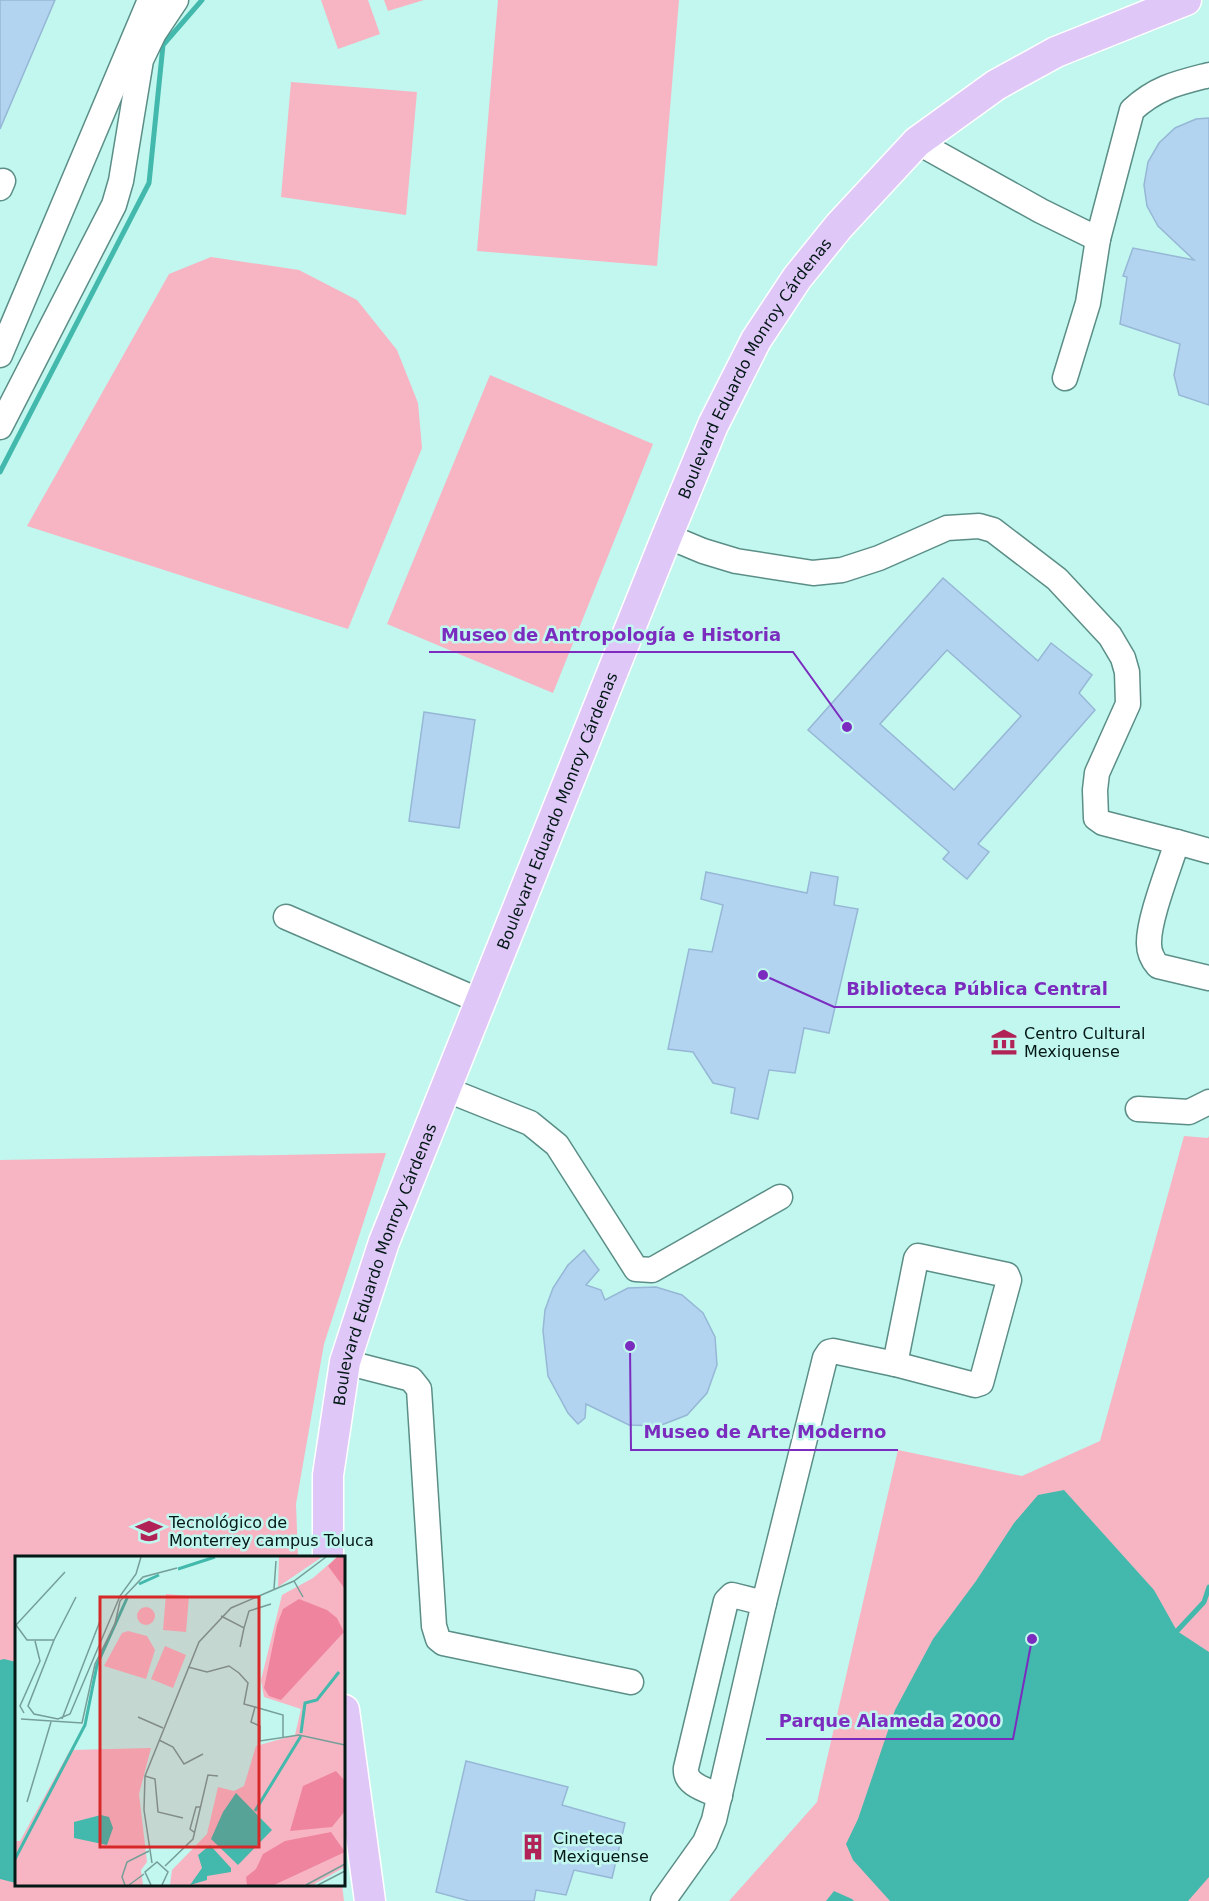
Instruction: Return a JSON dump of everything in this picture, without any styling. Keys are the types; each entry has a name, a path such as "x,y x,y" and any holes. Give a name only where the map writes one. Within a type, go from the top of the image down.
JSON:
{"main road":[{"name":"Boulevard Eduardo Monroy Cárdenas","path":"328,1556 328,1475 345,1362 384,1242 667,536 713,425 756,340 797,278 838,226 918,142 996,85 1056,52 1186,0"},
{"path":"345,1717 370,1901"}],"lane":[{"path":"0,355 150,0"},
{"path":"0,427 114,205 121,181 141,60 154,33 176,0"},
{"path":"1065,378 1088,303 1098,239 1132,110 1158,90 1209,75"},
{"path":"918,142 1041,211 1098,239"},
{"path":"667,536 703,551 736,561 813,573 842,570 879,558 946,528 979,526 993,530 1057,579 1110,636 1123,657 1127,672 1128,704 1097,773 1096,818 1103,823 1209,851"},
{"path":"1177,842 1151,925 1150,955 1158,966 1209,978"},
{"path":"286,917 480,1001"},
{"path":"445,1089 530,1123 557,1145 636,1269 652,1270 780,1197"},
{"path":"1138,1109 1189,1112 1209,1102"},
{"path":"663,1901 705,1842 714,1820 764,1603 827,1355 833,1351 839,1352 975,1385 981,1383 1009,1280 1005,1273 921,1256 916,1259 895,1364"},
{"path":"345,1362 411,1379 419,1389 434,1626 438,1639 443,1643 631,1682"},
{"path":"720,1796 689,1781 685,1773 686,1768 726,1601 732,1595 764,1603"}],"shaded area":[{"path":"321,0 368,0 380,34 338,49"},
{"path":"384,0 424,0 388,11"},
{"path":"498,0 679,0 657,266 477,251"},
{"path":"291,82 417,92 406,215 281,197"},
{"path":"211,257 299,270 357,300 397,350 418,403 422,448 348,629 27,526 169,274"},
{"path":"490,375 653,444 553,693 387,624"},
{"path":"1184,1136 1208,1138 1209,1136 1209,1901 729,1901 817,1802 898,1450 1022,1476 1100,1441"},
{"name":"Tecnológico de Monterrey campus Toluca","path":"386,1153 324,1344 296,1504 298,1556 15,1556 15,1886 342,1886 344,1901 0,1901 0,1160"},
{"path":"1064,1490 1154,1590 1177,1631 1209,1652 1209,1877 1188,1901 890,1901 853,1860 846,1844 858,1819 895,1710 933,1639 976,1581 1014,1523 1038,1495"},
{"path":"0,1660 15,1662 15,1883 0,1879"},
{"path":"834,1891 852,1899 854,1901 826,1901"}],"building":[{"path":"0,0 55,0 0,129"},
{"path":"1209,118 1209,405 1179,395 1174,375 1180,344 1120,324 1127,277 1123,276 1133,248 1194,260 1158,226 1147,206 1144,185 1148,162 1159,143 1175,128 1196,119"},
{"path":"943,578 1038,661 1051,643 1092,675 1079,693 1095,710 978,844 989,852 967,879 943,859 949,852 808,730","holes":["947,650 1021,716 954,790 880,724"]},
{"path":"424,712 475,720 459,828 409,821"},
{"path":"706,872 807,893 811,872 838,877 834,905 858,909 829,1033 804,1028 795,1073 769,1070 758,1119 731,1113 735,1088 713,1083 693,1052 668,1049 689,949 712,952 723,905 701,899"},
{"path":"584,1250 599,1270 586,1285 601,1290 605,1300 628,1288 656,1287 682,1295 703,1313 715,1337 717,1365 707,1393 687,1415 659,1426 629,1425 586,1404 585,1418 578,1424 568,1413 548,1376 543,1331 545,1310 553,1288 568,1265"},
{"name":"Cineteca Mexiquense","path":"466,1761 568,1787 562,1805 625,1823 612,1878 574,1870 566,1895 536,1890 534,1901 469,1901 436,1892"}],"waterway":[{"path":"0,472 149,183 163,45 202,0"},
{"path":"1177,1631 1204,1602 1209,1587"}],"place":[{"name":"Museo de Antropología e Historia","path":"847,727"},
{"name":"Biblioteca Pública Central","path":"763,975"},
{"name":"Centro Cultural Mexiquense","path":"1004,1042"},
{"name":"Museo de Arte Moderno","path":"630,1346"},
{"name":"Tecnológico de Monterrey campus Toluca","path":"149,1531"},
{"name":"Parque Alameda 2000","path":"1032,1639"},
{"name":"Cineteca Mexiquense","path":"533,1847"}]}
